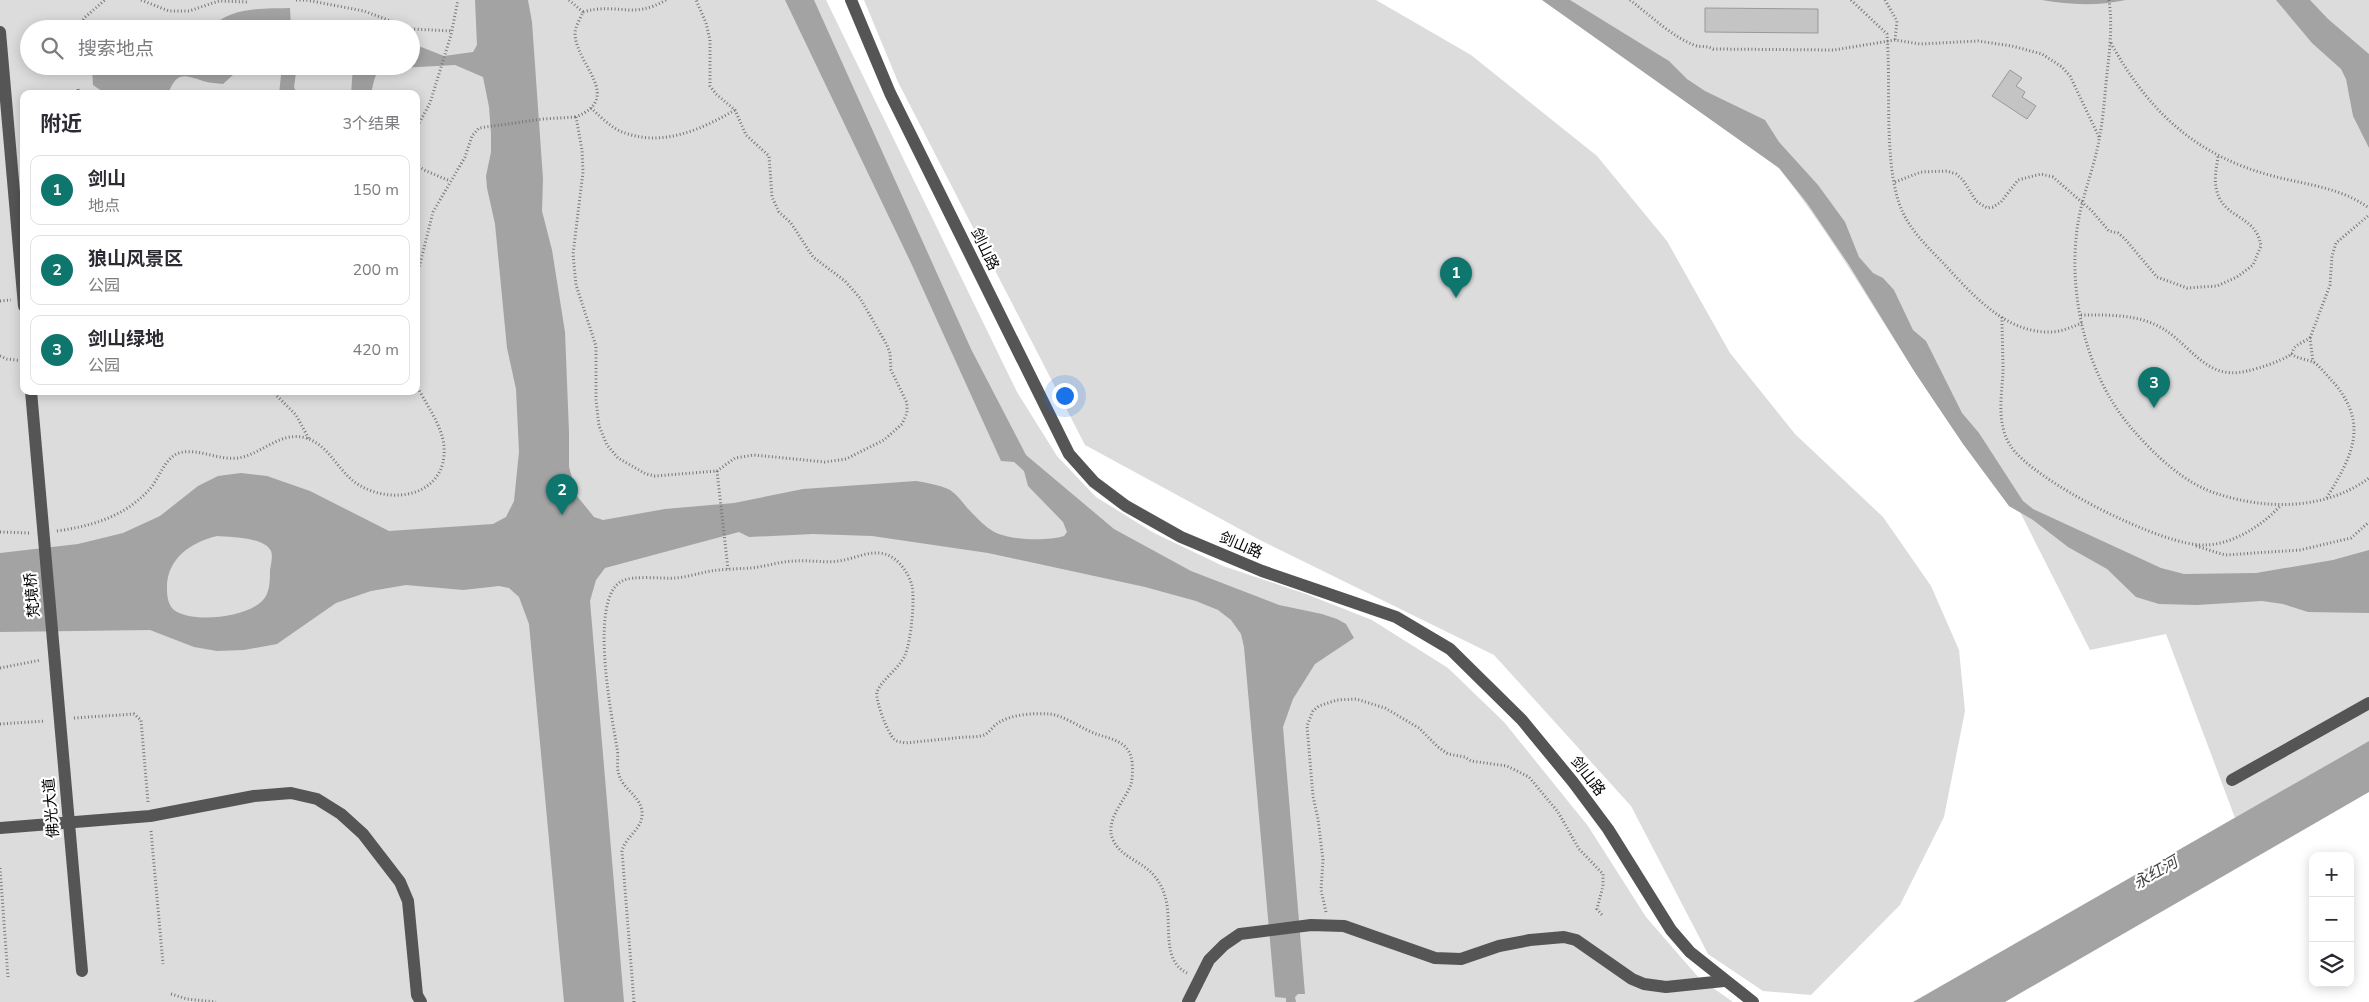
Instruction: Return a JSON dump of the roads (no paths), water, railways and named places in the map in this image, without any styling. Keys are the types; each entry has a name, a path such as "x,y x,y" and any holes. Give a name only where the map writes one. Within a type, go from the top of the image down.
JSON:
{"street":[{"name":"剑山路","path":"851,0 890,93 1069,454 1094,482 1126,506 1181,537 1262,571 1396,617 1450,649 1515,713 1550,754 1608,829 1671,930 1690,952 1724,981 1753,1002"},
{"path":"0,32 4,114 20,268"},
{"name":"梵境桥","path":"31,395 53,642"},
{"name":"佛光大道","path":"53,642 82,971"},
{"path":"2232,780 2369,703"},
{"path":"0,828 150,816 254,796 291,793 317,799 341,814 384,858 400,882 408,902 417,995 421,1002"},
{"path":"1188,1002 1210,960 1224,945 1240,934 1250,931 1311,925 1344,926 1435,958 1461,959 1499,946 1530,940 1564,937 1576,940 1632,980 1644,984 1666,987 1724,981"}],"water":[{"path":"475,0 528,0 532,22 543,179 542,211 552,250 565,332 569,467 577,496 594,517 603,520 665,509 734,503 803,489 916,481 938,485 950,490 984,524 999,534 1014,538 1032,539 1049,539 1064,536 1067,532 1063,522 1028,486 1024,471 1014,462 1001,461 911,263 785,0 814,0 971,349 1026,455 1114,529 1191,571 1279,605 1337,619 1346,624 1354,638 1315,664 1293,699 1283,727 1305,994 1298,994 1295,997 1296,1002 1286,1002 1286,998 1275,997 1244,647 1241,634 1231,620 1218,610 1196,601 1145,587 988,553 872,536 813,534 749,537 739,532 605,568 596,580 590,601 624,1002 564,1002 529,624 519,597 509,588 499,586 463,590 406,585 371,591 336,603 277,644 244,650 217,651 194,647 150,630 0,632 0,553 78,544 123,533 160,516 198,486 218,476 241,473 267,476 310,491 389,531 493,524 506,517 514,501 519,452 516,389 507,348 495,224 487,188 486,176 491,152 489,107 483,77 455,65 420,67 420,47 444,56 473,52 477,45","holes":["217,536 255,540 267,546 271,551 270,583 266,596 259,603 236,614 208,618 194,617 174,610 169,603 168,578 171,569 182,554 189,547 207,539"]},
{"path":"1542,0 1570,0 1669,61 1687,79 1705,91 1765,120 1779,142 1818,185 1845,222 1859,257 1873,273 1883,278 1894,290 1913,330 1926,341 1962,413 1979,433 2023,501 2033,509 2161,568 2184,574 2256,573 2333,560 2369,550 2369,613 2308,612 2283,604 2262,601 2197,605 2159,604 2136,597 2107,569 2068,547 2033,520 2009,506 1963,444 1914,371 1849,265 1807,203 1779,168"},
{"path":"2042,0 2126,0 2084,4"},
{"path":"2276,0 2310,0 2328,19 2369,54 2369,148 2353,116 2346,79 2341,69 2312,43"},
{"path":"290,8 291,20 221,20 227,16 247,10"},
{"path":"92,75 233,75 223,84 205,82 186,76 178,78 170,90 100,90 93,85"},
{"path":"281,75 296,75 295,90 279,90"},
{"path":"352,75 376,75 372,90 351,90"},
{"name":"永红河","path":"2369,741 2369,792 2005,1002 1913,1002"}],"place":[{"name":"剑山","path":"1456,298"},
{"name":"剑山绿地","path":"2154,408"},
{"name":"狼山风景区","path":"562,515"}]}
